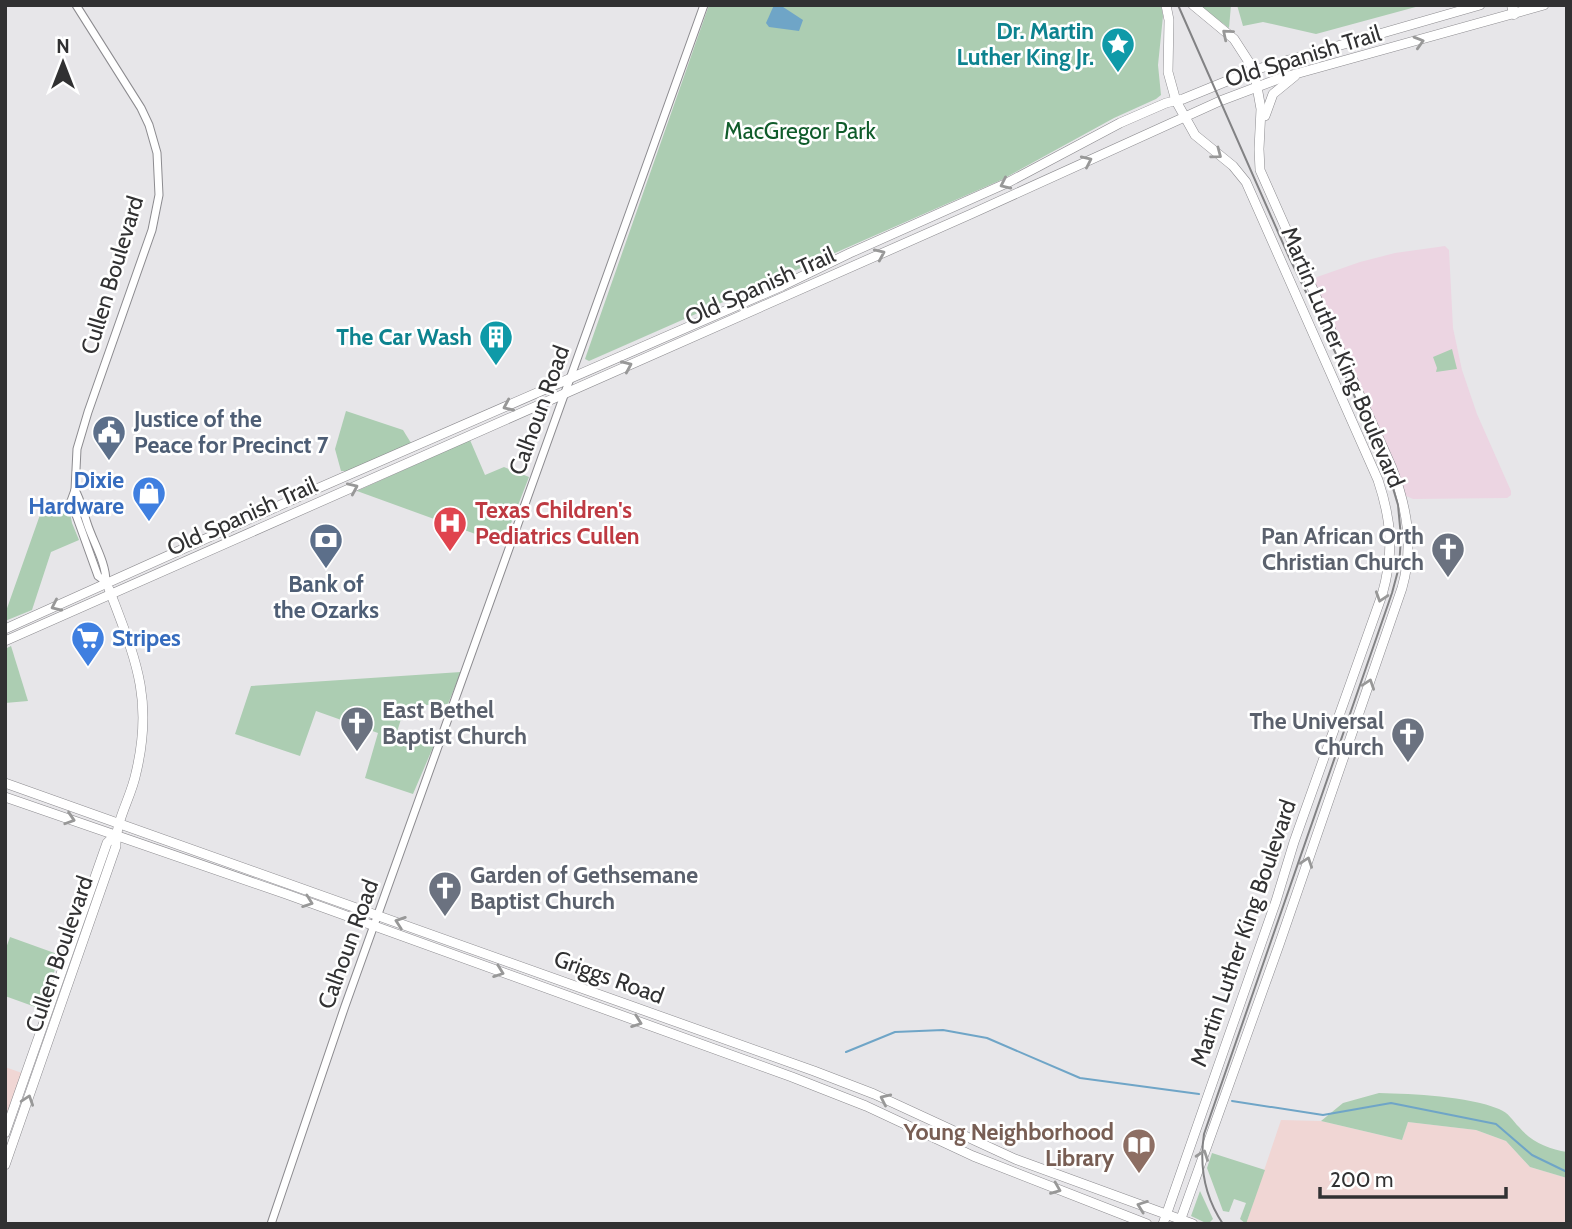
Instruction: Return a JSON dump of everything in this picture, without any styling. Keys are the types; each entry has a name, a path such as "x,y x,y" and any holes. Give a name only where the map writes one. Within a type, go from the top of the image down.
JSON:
{"main road":[{"name":"Martin Luther King Boulevard","path":"1165,1219 1294,842 1382,596 1391,556 1388,515 1378,480 1290,285 1255,199 1233,166 1201,141 1176,101 1168,72 1169,20 1166,5"},
{"name":"Martin Luther King Boulevard","path":"1179,1221 1298,889 1402,588 1408,561 1407,514 1398,486 1264,181 1259,162 1261,109 1254,69 1234,39 1193,5"},
{"path":"1442,16 1468,5"},
{"name":"Old Spanish Trail","path":"7,628 988,192 1049,163 1120,123 1254,69 1480,5"},
{"name":"Old Spanish Trail","path":"9,639 1258,85 1513,10 1544,5"},
{"path":"1259,149 1265,115 1273,94 1300,74"},
{"path":"486,416 491,427"},
{"path":"417,446 422,458"},
{"path":"258,516 263,528"},
{"path":"183,548 188,561"},
{"name":"Cullen Boulevard","path":"5,1165 116,846 119,823 135,778 144,727 135,659 106,582"},
{"path":"7,628 9,639"},
{"name":"Griggs Road","path":"5,783 843,1082 972,1141 1165,1219 1193,1224"},
{"name":"Griggs Road","path":"5,797 286,894 838,1095 956,1149 1147,1224"},
{"name":"Cullen Boulevard","path":"5,1133 107,843 116,834"},
{"path":"206,866 210,856"},
{"path":"286,894 289,884"},
{"path":"473,963 478,950"},
{"path":"1078,1197 1082,1184"}],"street":[{"name":"Cullen Boulevard","path":"76,5 141,108 157,153 159,195 152,230 77,449 75,491 71,502 98,576 106,582"},
{"name":"Calhoun Road","path":"271,1224 374,926 704,5"}],"shaded area":[{"path":"1445,246 1449,250 1453,328 1462,370 1477,414 1511,491 1507,498 1413,499 1406,496 1314,284 1317,277 1360,262 1395,253"},
{"path":"5,1067 22,1073 5,1120"},
{"path":"1281,1120 1321,1121 1402,1140 1408,1122 1476,1130 1506,1141 1530,1167 1567,1178 1565,1224 1246,1224"}],"green space":[{"name":"MacGregor Park","path":"709,5 1161,5 1163,16 1158,65 1161,95 1001,180 589,361 585,359"},
{"path":"1199,5 1231,5 1229,28"},
{"path":"1237,5 1423,5 1316,34 1263,22 1243,26"},
{"path":"1452,349 1457,369 1436,372 1433,357"},
{"path":"346,411 403,430 411,443 348,471 341,471 335,449"},
{"path":"470,440 485,475 504,467 529,477 503,544 357,491"},
{"path":"68,502 79,540 51,552 32,610 5,621 5,614 41,512"},
{"path":"11,646 28,701 5,703 5,649"},
{"path":"461,672 448,704 405,706 397,732 434,745 413,794 365,778 378,733 316,711 300,756 235,734 251,686"},
{"path":"10,937 60,955 41,1009 5,996 5,951"},
{"path":"1379,1093 1456,1098 1499,1109 1535,1141 1567,1152 1567,1178 1530,1167 1506,1141 1476,1130 1408,1122 1402,1140 1321,1121 1343,1103"},
{"path":"1212,1153 1265,1170 1246,1224 1240,1219 1246,1203 1234,1199 1229,1212 1223,1211 1207,1168"},
{"path":"1200,1191 1213,1219 1208,1224 1191,1216"}],"water":[{"path":"774,5 780,5 803,20 799,31 769,27 766,23"}],"waterway":[{"path":"846,1052 895,1032 943,1030 987,1038 1080,1078 1199,1094"},
{"path":"1232,1101 1323,1115 1391,1103 1496,1124 1532,1155 1567,1172"}],"tram line":[{"path":"1178,5 1389,475 1398,505 1401,537 1399,567 1392,593 1204,1134 1204,1181 1211,1203 1223,1224"}],"place":[{"name":"Dr. Martin Luther King Jr.","path":"1118,74"},
{"name":"The Car Wash","path":"496,367"},
{"name":"Justice of the Peace for Precinct 7","path":"109,462"},
{"name":"Dixie Hardware","path":"149,523"},
{"name":"Texas Children's Pediatrics Cullen","path":"450,553"},
{"name":"Bank of the Ozarks","path":"326,570"},
{"name":"Pan African Orth Christian Church","path":"1448,579"},
{"name":"Stripes","path":"88,668"},
{"name":"East Bethel Baptist Church","path":"357,753"},
{"name":"The Universal Church","path":"1408,764"},
{"name":"Garden of Gethsemane Baptist Church","path":"445,918"},
{"name":"Young Neighborhood Library","path":"1139,1175"}]}
